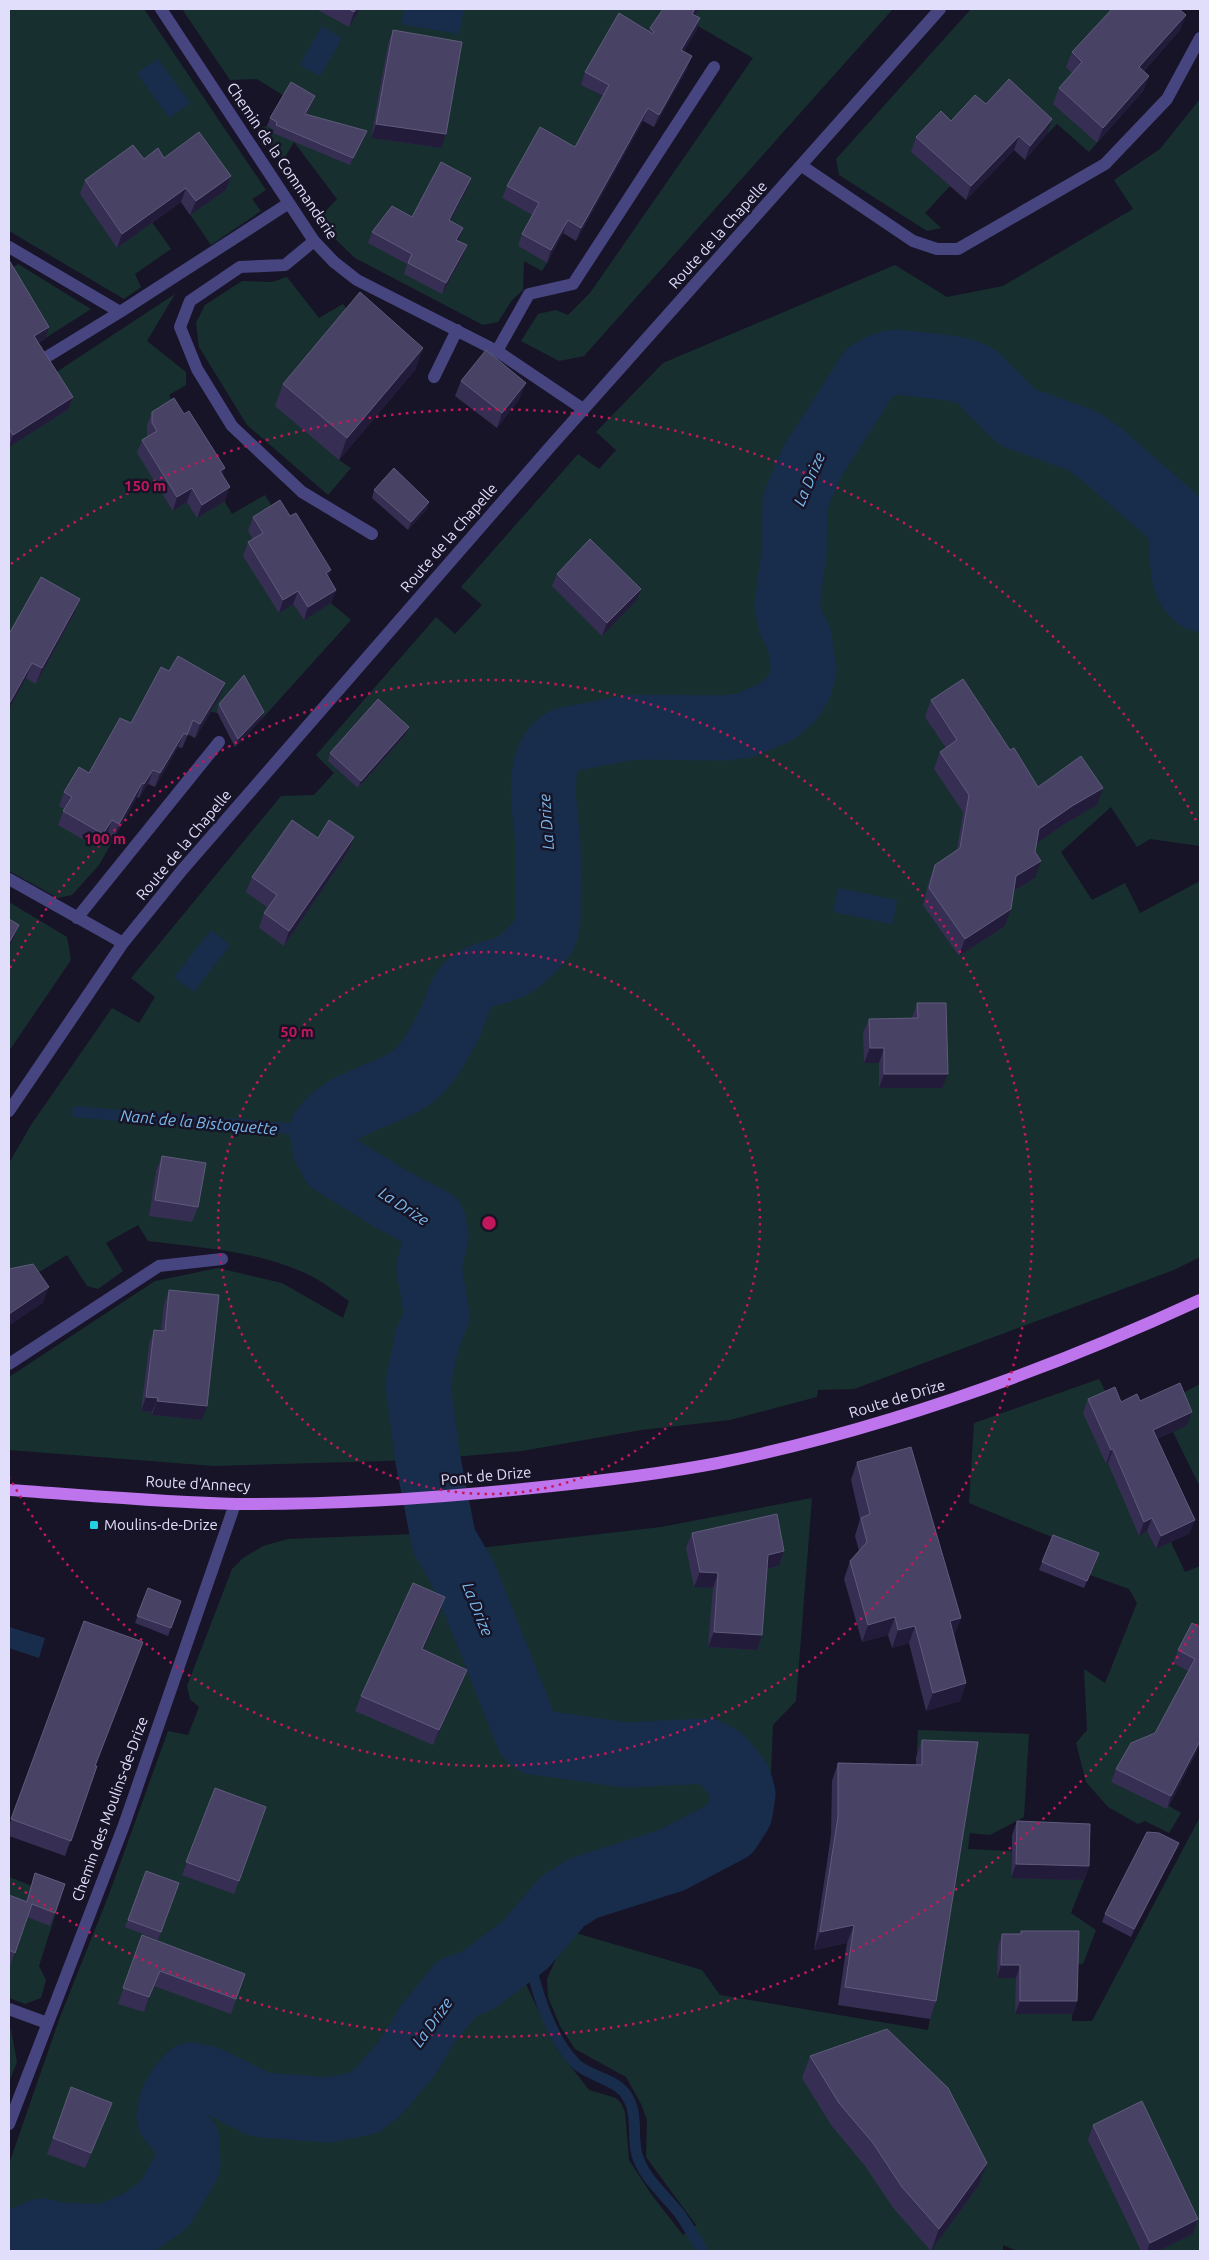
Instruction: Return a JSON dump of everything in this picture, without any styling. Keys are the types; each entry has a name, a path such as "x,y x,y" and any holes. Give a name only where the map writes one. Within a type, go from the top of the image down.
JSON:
{"main road":[{"name":"Route de Drize","path":"588,1482 717,1463 783,1448 887,1420 964,1396 1072,1356 1200,1300"},
{"name":"Pont de Drize","path":"386,1500 486,1494 588,1482"},
{"name":"Route d'Annecy","path":"9,1490 235,1504 386,1500"}],"street":[{"name":"Chemin de la Commanderie","path":"161,9 314,241 334,262 357,280 497,351 583,409"},
{"name":"Route de la Chapelle","path":"9,1111 123,943 184,869 583,409 802,166 940,9"},
{"path":"802,166 913,241 937,249 958,249 1105,164 1167,99 1200,38"},
{"path":"497,351 529,294 573,284 714,67"},
{"path":"45,358 289,203"},
{"path":"314,241 284,265 240,268 190,301 180,328 196,369 232,426 302,492 372,534"},
{"path":"9,247 120,312"},
{"path":"434,377 457,330"},
{"path":"77,918 219,742"},
{"path":"9,879 123,943"},
{"path":"9,1364 159,1266 222,1259"},
{"name":"Chemin des Moulins-de-Drize","path":"9,2124 124,1825 235,1504"},
{"path":"9,2009 47,2023"}],"green space":[{"path":"9,9 144,9 266,190 252,199 261,211 211,245 173,190 135,198 171,249 135,274 141,287 124,299 9,231"},
{"path":"182,9 893,9 584,356 559,361 521,341 538,314 556,310 568,315 590,293 753,58 698,26 696,31 666,14 649,46 581,84 614,103 570,160 502,198 534,216 518,246 547,263 542,271 524,261 523,290 512,300 498,322 483,325 355,258 329,233 322,215 337,199 294,142 282,162 260,128 267,126 284,96 257,79 230,80"},
{"path":"971,9 1120,9 1067,66 1077,77 1053,103 1097,143 1089,152 1057,124 1047,134 1003,93 911,152 950,186 925,213 941,228 927,231 839,175 836,159"},
{"path":"1200,99 1200,846 1150,839 1137,847 1111,807 1061,852 1092,900 1125,883 1140,913 1200,881 1200,1257 1174,1270 854,1389 818,1390 817,1397 730,1420 641,1430 522,1451 419,1460 214,1466 9,1450 9,1377 155,1281 218,1268 282,1283 343,1318 349,1301 313,1277 294,1268 274,1261 232,1252 148,1241 138,1225 106,1243 123,1271 98,1289 87,1286 67,1255 28,1279 9,1283 9,1163 31,1125 112,1008 139,1023 155,997 131,978 281,796 314,795 334,773 316,755 436,617 455,634 482,605 461,587 578,454 599,469 616,450 596,432 663,363 895,265 947,297 1003,286 1133,209 1114,180 1160,149"},
{"path":"18,264 91,309 19,355 23,394 175,294 147,341 186,372 186,385 169,395 220,482 215,485 232,514 265,495 276,513 279,613 293,604 304,620 331,603 351,620 261,720 211,712 195,738 188,735 182,748 140,726 91,790 129,812 99,865 72,895 58,898 9,871 9,270"},
{"path":"287,277 319,318 343,304 351,314 339,460 351,468 328,495 247,425 199,347 196,323 205,305 242,281 272,282"},
{"path":"9,902 67,937 71,960 9,1051"},
{"path":"1099,1379 1110,1401 1123,1497 1139,1535 1147,1531 1156,1549 1171,1542 1185,1572 1200,1566 1200,1678 1147,1761 1182,1780 1169,1806 1181,1813 1169,1833 1145,1821 1138,1824 1108,1807 1086,1782 1076,1743 1087,1730 1084,1669 1105,1683 1137,1603 1129,1589 1090,1575 1098,1556 969,1503 974,1423"},
{"path":"1200,1384 1200,1487 1173,1432 1187,1425 1175,1397"},
{"path":"812,1498 796,1701 773,1725 770,1793 766,1819 756,1841 740,1855 705,1874 586,1909 569,1931 702,1970 720,1995 928,2030 948,1908 914,1808 918,1730 1029,1734 1024,1817 990,1835 970,1833 968,1849 1011,1851 1011,1878 1084,1880 1071,1913 1096,1930 1083,1964 1059,1963 1073,1996 1072,2021 1092,2021 1200,1817 1200,2251 1017,2251 1003,2245 1003,2251 9,2251 9,2164 60,2017 108,1897 168,1731 188,1735 199,1707 190,1699 187,1686 232,1569 243,1558 263,1546 288,1539 439,1533 472,1549 661,1527","holes":["568,1932 547,1979 548,1997 560,2026 575,2049 626,2077 641,2104 647,2120 646,2157 696,2225 683,2235 651,2194 629,2160 625,2112 621,2103 616,2098 589,2090 557,2049 522,1976 540,1949"]},
{"path":"9,1877 61,1897 39,1966 46,1980 41,1998 25,2004 9,1998"},
{"path":"9,2028 11,2029 17,2062 9,2082"}],"water":[{"path":"404,9 464,9 459,34 401,24"},
{"path":"322,26 342,38 320,76 300,65"},
{"path":"158,59 190,103 169,118 137,73"},
{"path":"838,888 897,900 893,924 833,912"},
{"path":"211,930 230,945 194,992 174,977"},
{"path":"9,1627 45,1638 39,1658 9,1648"}],"building":[{"path":"663,9 695,9 692,14 700,18 681,50 692,56 659,115 648,108 581,228 568,220 551,250 522,234 539,203 507,186 540,127 575,147 609,85 585,72 619,13 653,34 654,32 650,28"},
{"path":"1112,9 1179,9 1186,15 1139,67 1149,76 1103,128 1059,88 1082,62 1072,52"},
{"path":"393,30 462,42 446,134 376,124"},
{"path":"1009,79 1052,119 1030,146 1019,136 971,186 916,137 941,111 951,121 975,95 986,104"},
{"path":"291,82 315,96 305,114 367,131 353,158 276,125 277,122 270,118"},
{"path":"199,132 231,176 196,201 186,188 122,234 85,180 133,145 144,159 158,148 164,158"},
{"path":"441,162 471,178 449,220 463,228 456,240 467,245 446,283 408,263 412,254 372,232 392,206 412,217"},
{"path":"9,260 49,327 34,336 73,397 13,435 9,429"},
{"path":"360,292 423,348 347,438 283,384"},
{"path":"486,350 526,383 502,413 461,381"},
{"path":"174,398 184,414 189,411 225,468 220,471 230,487 202,505 192,488 177,497 142,440 157,431 152,423 152,412"},
{"path":"394,468 429,502 411,522 374,490"},
{"path":"280,500 290,516 296,513 331,570 326,573 336,590 308,607 298,591 283,600 248,542 263,533 253,517"},
{"path":"590,539 641,589 607,623 557,574"},
{"path":"41,577 80,599 42,668 32,663 9,704 9,634"},
{"path":"178,656 225,683 200,724 193,720 187,735 184,733 160,773 153,770 144,784 142,783 119,824 112,820 103,834 63,811 72,797 64,792 79,767 89,773 120,718 131,723 161,667 169,671"},
{"path":"244,675 264,712 238,739 219,704"},
{"path":"963,679 1010,750 1014,748 1038,787 1081,756 1103,788 1072,806 1039,829 1035,852 1041,861 1016,876 1011,909 965,939 929,888 935,865 960,848 969,795 940,752 957,740 931,700"},
{"path":"378,699 409,727 361,781 330,753"},
{"path":"292,820 318,838 329,820 354,837 289,931 264,913 277,895 252,877"},
{"path":"9,919 19,925 9,943"},
{"path":"917,1003 946,1003 948,1074 884,1074 884,1048 870,1048 869,1019 918,1018"},
{"path":"162,1156 206,1163 198,1207 155,1200"},
{"path":"33,1264 49,1287 9,1314 9,1269"},
{"path":"169,1290 219,1295 207,1406 157,1401 158,1398 146,1397 154,1330 165,1331"},
{"path":"1180,1383 1192,1412 1153,1430 1195,1520 1161,1536 1152,1518 1144,1522 1113,1449 1111,1450 1088,1399 1115,1387 1121,1402 1137,1394 1140,1401"},
{"path":"911,1447 961,1618 950,1621 966,1683 933,1693 915,1626 898,1630 895,1617 868,1625 850,1561 867,1542 861,1518 870,1514 857,1462"},
{"path":"777,1514 784,1551 768,1555 762,1635 714,1632 718,1573 700,1572 692,1533"},
{"path":"1053,1535 1099,1553 1087,1581 1042,1562"},
{"path":"413,1583 445,1597 422,1649 467,1670 439,1730 361,1696"},
{"path":"148,1588 181,1601 171,1628 137,1616"},
{"path":"84,1621 143,1642 95,1766 97,1766 71,1841 11,1819"},
{"path":"1192,1623 1200,1627 1200,1741 1171,1796 1116,1769 1131,1743 1155,1733 1195,1659 1178,1650"},
{"path":"922,1740 978,1742 936,2001 845,1987 854,1925 820,1932 838,1817 838,1763 922,1765"},
{"path":"215,1788 266,1807 239,1881 186,1862"},
{"path":"1017,1821 1090,1824 1089,1866 1016,1864"},
{"path":"1147,1832 1159,1833 1179,1843 1134,1929 1105,1914"},
{"path":"146,1871 179,1883 161,1932 128,1920"},
{"path":"35,1873 65,1884 55,1913 32,1904 15,1953 9,1950 9,1895 27,1902"},
{"path":"1021,1931 1079,1931 1077,2001 1020,2001 1020,1965 1001,1965 1002,1934 1021,1934"},
{"path":"142,1935 245,1974 236,1999 160,1971 149,1997 123,1988"},
{"path":"887,2029 948,2088 987,2163 939,2229 902,2187 873,2143 839,2103 810,2056"},
{"path":"71,2087 112,2103 91,2153 53,2138"},
{"path":"1142,2101 1198,2219 1150,2243 1093,2125"}],"waterway":[{"name":"La Drize","path":"17,2251 20,2240 41,2231 58,2235 105,2237 138,2223 164,2205 188,2165 187,2141 169,2118 171,2105 176,2094 191,2075 209,2079 261,2105 329,2110 364,2103 378,2092 407,2058 428,2024 457,1988 477,1981 525,1945 563,1901 584,1888 672,1860 729,1830 740,1813 743,1794 739,1780 721,1758 707,1751 625,1755 535,1742 528,1736 465,1577 444,1541 427,1455 418,1384 427,1340 437,1315 429,1268 436,1235 433,1221 391,1199 333,1163 325,1148 322,1131 341,1112 391,1089 415,1075 426,1064 440,1043 451,1021 460,996 469,984 484,975 516,964 541,940 548,920 548,847 543,789 544,774 554,748 565,740 632,727 723,728 746,725 778,711 792,698 800,685 804,670 799,637 791,624 787,605 794,553 795,502 812,462 869,373 886,364 898,362 964,371 977,377 1017,417 1083,441 1100,453 1177,520 1180,530 1184,574 1192,592 1200,599"},
{"name":"Nant de la Bistoquette","path":"77,1112 322,1131"},
{"path":"525,1945 543,2007 557,2038 575,2063 586,2071 613,2083 624,2092 632,2108 636,2150 641,2166 679,2213 703,2251"}],"place":[{"name":"Moulins-de-Drize","path":"94,1525"}]}
